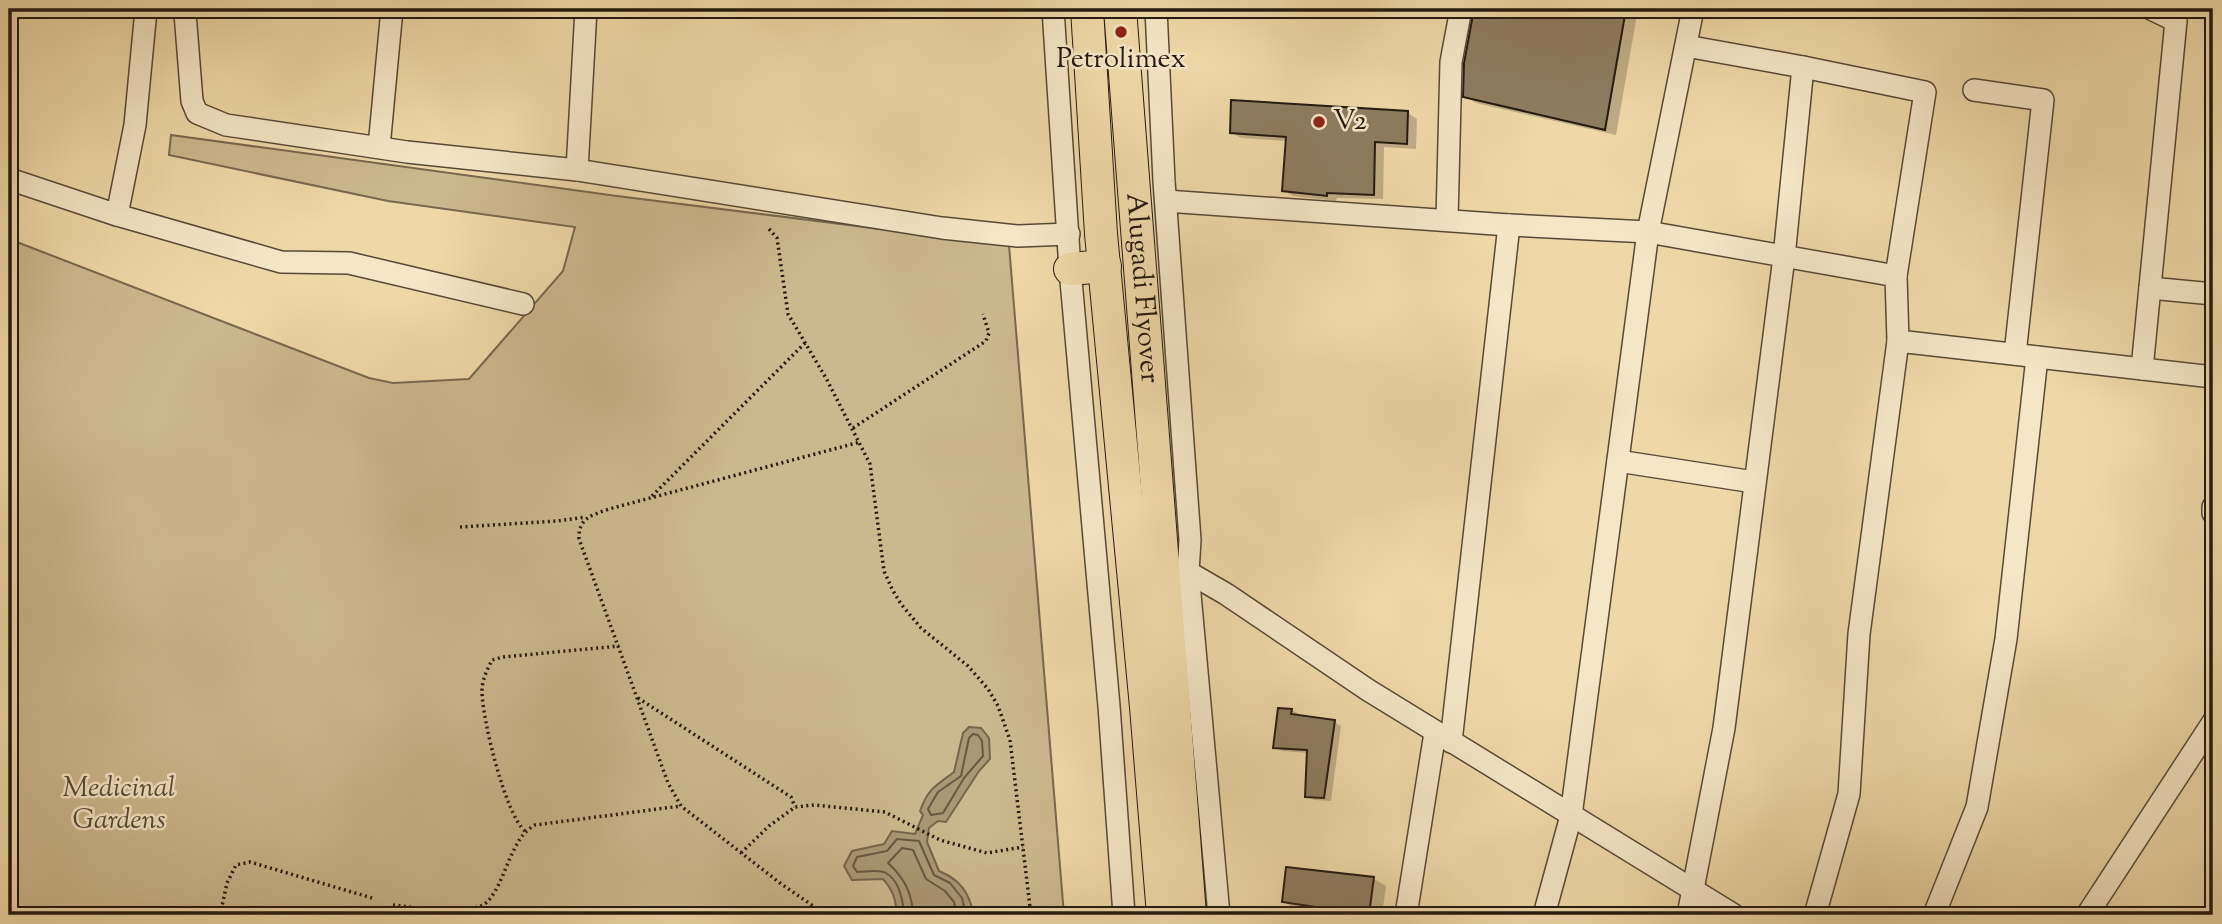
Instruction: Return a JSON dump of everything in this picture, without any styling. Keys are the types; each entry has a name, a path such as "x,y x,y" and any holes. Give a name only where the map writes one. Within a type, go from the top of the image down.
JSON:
{"highway":[{"name":"Alugadi Flyover","path":"1087,9 1105,266 1163,915"},
{"name":"Alugadi Flyover","path":"1120,9 1160,528 1175,569 1190,915"},
{"path":"1070,269 1105,266"}],"street":[{"path":"117,215 135,125 141,9 186,11 192,101 197,113 226,125 407,152 577,170 942,228 1018,236 1069,234"},
{"path":"379,147 392,9"},
{"path":"577,170 586,9"},
{"path":"1053,9 1070,269 1110,706 1124,915"},
{"path":"1156,9 1166,201 1190,540 1175,569 1219,915"},
{"path":"1447,219 1451,62 1461,9"},
{"path":"1544,915 1571,816 1648,232 1693,9"},
{"path":"2142,369 2176,21 2151,9"},
{"path":"1686,46 1926,92 1896,276 1898,341 1859,634 1849,794 1815,915"},
{"path":"1688,915 1724,728 1784,257 1803,67"},
{"path":"1974,90 2043,100 2015,354"},
{"path":"9,179 117,215 281,261 349,263 523,304"},
{"path":"1166,201 1648,232 1896,276"},
{"path":"1406,915 1443,738 1509,225"},
{"path":"2150,288 2213,294"},
{"path":"1898,341 2213,377"},
{"path":"1934,915 1977,807 2006,639 2038,356"},
{"path":"1618,461 1754,482"},
{"path":"2213,508 2213,513"},
{"path":"1175,569 1226,594 1443,738 1734,915"},
{"path":"2087,915 2213,722"}],"path":[{"path":"769,229 777,239 788,314 806,342 870,464 884,571 892,589 921,628 968,666 988,689 998,706 1010,740 1031,915"},
{"path":"853,428 986,341 989,333 983,313"},
{"path":"650,498 806,342"},
{"path":"460,527 557,521 589,516 860,442"},
{"path":"589,516 582,522 579,539 668,783 681,806 826,915"},
{"path":"525,831 517,824 509,804 490,743 482,689 492,660 619,646"},
{"path":"638,698 792,797 795,807"},
{"path":"393,905 455,910 482,906 489,900 525,831 535,825 681,806"},
{"path":"741,853 769,826 795,807 842,806 885,812 940,840 987,853 1023,848"},
{"path":"220,915 227,883 236,865 250,862 372,898"}],"green space":[{"name":"Medicinal Gardens","path":"171,135 617,196 1009,245 1064,915 9,915 9,239 369,378 393,383 469,379 563,271 575,227 388,201 169,155"}],"water":[{"path":"969,727 981,728 989,738 990,759 979,771 946,822 938,821 929,828 927,842 939,871 963,888 974,915 897,915 893,896 883,879 852,880 844,866 852,851 884,844 892,831 915,834 923,815 920,811 926,797 954,772 963,733"}],"building":[{"path":"1474,9 1626,9 1605,130 1463,97 1464,63"},
{"path":"1231,100 1408,111 1407,144 1375,142 1374,195 1327,193 1327,196 1282,191 1286,137 1230,133"},
{"path":"1278,708 1292,709 1291,714 1335,720 1324,798 1305,797 1307,750 1273,748"},
{"path":"1286,867 1374,877 1369,915 1282,902"}],"place":[{"name":"Petrolimex","path":"1121,32"},
{"name":"V2","path":"1319,122"}]}
